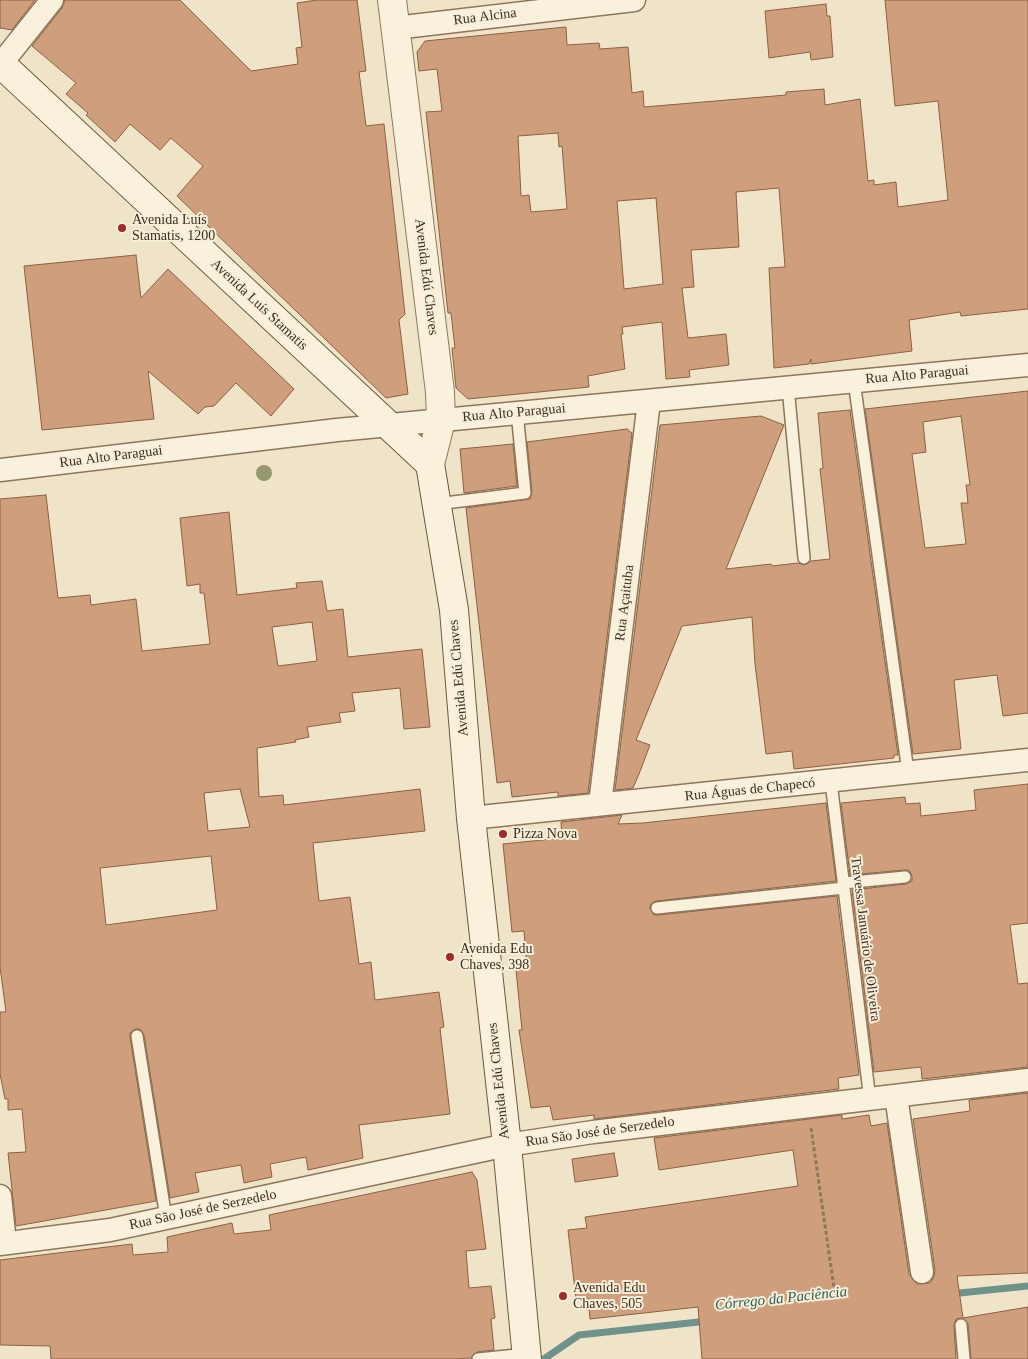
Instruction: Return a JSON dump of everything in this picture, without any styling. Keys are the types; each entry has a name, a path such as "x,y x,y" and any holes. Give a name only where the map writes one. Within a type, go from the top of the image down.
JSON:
{"main road":[{"name":"Avenida Edú Chaves","path":"392,0 440,392 441,420 430,464 454,610 471,818 507,1145 526,1357"},
{"name":"Avenida Luís Stamatis","path":"0,64 430,464"}],"street":[{"path":"0,64 52,0"},
{"name":"Rua Alcina","path":"395,28 634,0"},
{"name":"Rua Alto Paraguai","path":"0,470 387,425 1028,365"},
{"name":"Rua Açaituba","path":"600,804 649,401"},
{"name":"Rua Águas de Chapecó","path":"471,818 1028,760"},
{"name":"Rua São José de Serzedelo","path":"3,1243 110,1230 507,1145 593,1132 809,1108 1028,1080"},
{"path":"896,1096 922,1272"},
{"path":"0,1196 3,1243"}],"lane":[{"path":"854,381 908,772"},
{"path":"788,387 804,558"},
{"path":"437,504 525,493 517,412"},
{"name":"Travessa Januário de Oliveira","path":"831,782 870,1100"},
{"path":"657,908 904,877"},
{"path":"136,1036 166,1218"},
{"path":"961,1325 964,1359"},
{"path":"478,1359 526,1357"}],"path":[{"path":"809,1108 834,1288"}],"building":[{"path":"0,0 35,0 12,30 0,28"},
{"path":"65,0 180,0 251,71 298,64 296,48 302,47 297,3 317,0 357,0 366,71 359,72 366,126 384,124 405,314 399,320 408,394 386,398 177,196 203,166 171,138 160,150 130,124 115,142 86,115 88,113 66,94 76,83 32,46 62,8"},
{"path":"885,0 1028,0 1028,309 961,316 960,312 909,320 912,351 811,364 811,359 809,364 774,368 769,268 785,267 779,188 736,192 739,247 691,250 694,287 682,288 688,338 726,334 729,365 689,370 690,377 666,379 662,322 622,327 625,369 588,376 589,387 468,399 456,388 452,348 455,348 451,313 448,313 426,112 442,111 437,69 419,71 417,52 425,41 566,27 567,45 599,43 600,49 628,47 632,93 643,91 644,107 786,95 786,92 824,89 825,105 860,99 868,181 874,180 874,185 896,182 898,207 948,200 938,101 895,106","holes":["558,133 559,147 562,146 567,209 531,212 529,195 521,196 518,136","656,198 663,284 624,289 617,201"]},
{"path":"826,4 827,16 830,16 833,57 811,60 810,52 769,58 765,11"},
{"path":"136,255 141,298 168,269 294,389 271,416 236,383 214,406 205,407 198,414 148,371 154,419 42,430 24,266"},
{"path":"1028,391 1028,713 1003,716 997,675 954,680 961,749 913,754 865,409","holes":["961,416 970,485 966,485 968,503 961,503 966,544 925,548 912,454 926,452 923,422"]},
{"path":"850,410 898,755 894,755 894,758 794,769 792,751 766,754 755,664 752,617 682,626 636,740 650,745 639,774 633,788 615,790 660,425 761,416 784,425 726,569 771,564 772,566 798,563 804,565 811,561 830,559 820,469 823,468 818,413"},
{"path":"627,429 632,433 588,793 558,796 558,792 512,797 510,781 497,783 466,508 530,499 532,492 527,442"},
{"path":"513,444 517,486 464,493 460,449"},
{"path":"46,495 58,598 90,595 91,605 136,599 142,651 210,644 204,593 200,593 200,584 187,586 180,518 229,512 237,595 297,588 296,583 322,581 327,611 343,609 348,657 422,649 430,727 404,729 400,688 352,693 355,711 339,713 341,722 307,727 309,737 295,740 296,742 257,748 259,797 283,795 284,805 420,789 425,831 313,843 319,901 350,897 359,964 371,962 375,1000 439,992 444,1027 440,1028 450,1114 359,1125 363,1158 308,1170 306,1157 270,1164 272,1177 244,1183 241,1165 195,1173 199,1192 170,1198 144,1035 140,1029 135,1029 130,1033 130,1037 156,1201 16,1226 8,1153 26,1152 22,1109 8,1110 8,1099 5,1099 0,1074 0,1012 6,1012 0,967 0,499","holes":["312,622 317,661 278,666 272,627","240,789 250,827 208,831 204,793","211,856 217,910 106,925 100,868"]},
{"path":"1028,784 1028,923 1010,925 1018,984 1028,983 1028,1067 922,1079 921,1067 874,1072 852,890 906,884 912,881 912,876 909,870 850,875 841,803 905,797 906,804 920,803 921,816 976,810 974,790"},
{"path":"826,803 836,881 656,901 650,905 650,909 654,915 658,915 837,896 859,1075 838,1078 839,1089 594,1119 594,1115 553,1120 550,1106 531,1108 519,1030 522,1030 516,970 527,969 524,931 512,932 503,844 562,838 561,822 622,815 618,824 643,823"},
{"path":"1028,1093 1028,1273 957,1276 963,1318 1028,1307 1028,1359 971,1359 968,1324 961,1318 956,1319 954,1325 956,1359 702,1359 698,1307 590,1319 588,1298 576,1299 568,1230 587,1228 585,1217 798,1186 793,1150 659,1170 654,1138 842,1115 842,1119 869,1115 871,1126 887,1123 909,1274 917,1284 930,1283 934,1277 935,1270 913,1119 970,1111 969,1100"},
{"path":"614,1153 618,1176 575,1182 572,1159"},
{"path":"472,1172 477,1180 486,1249 466,1251 469,1288 491,1286 495,1318 491,1319 494,1350 477,1352 471,1358 456,1359 51,1359 50,1346 0,1345 0,1260 132,1244 133,1255 168,1252 167,1237 232,1223 234,1234 271,1230 269,1215"}],"waterway":[{"name":"Córrego da Paciência","path":"950,1294 1028,1286"},
{"name":"Córrego da Paciência","path":"544,1359 579,1335 708,1321"}],"place":[{"name":"Avenida Luís Stamatis, 1200","path":"122,228"},
{"name":"Pizza Nova","path":"503,834"},
{"name":"Avenida Edu Chaves, 398","path":"450,957"},
{"name":"Avenida Edu Chaves, 505","path":"563,1296"}]}
